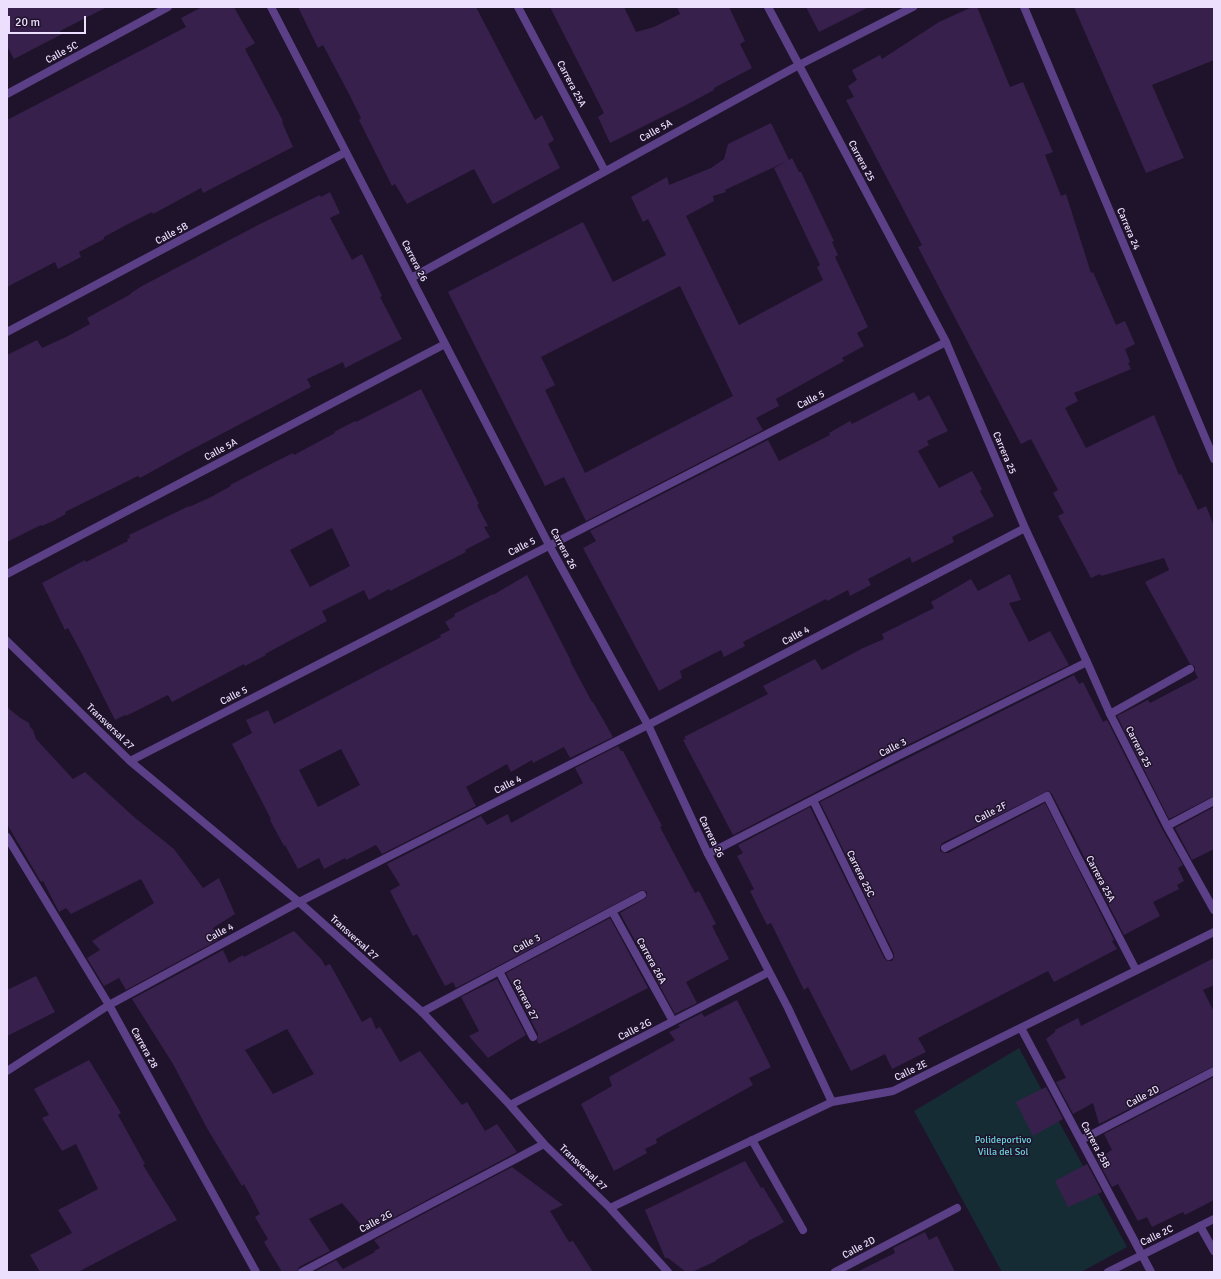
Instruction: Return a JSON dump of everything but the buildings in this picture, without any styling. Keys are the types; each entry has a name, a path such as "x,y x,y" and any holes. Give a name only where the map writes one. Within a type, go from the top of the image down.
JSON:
{"street":[{"name":"Calle 5C","path":"7,94 168,7"},
{"name":"Carrera 26","path":"271,7 549,545 648,725 708,854 788,1008 832,1102"},
{"name":"Carrera 25A","path":"518,7 605,171"},
{"name":"Carrera 25","path":"768,7 946,342 1025,528 1110,714 1168,826 1214,910"},
{"name":"Calle 5A","path":"411,278 799,65 913,7"},
{"name":"Carrera 24","path":"1024,7 1214,459"},
{"name":"Calle 5B","path":"7,332 346,152"},
{"name":"Calle 5","path":"130,761 946,342"},
{"name":"Calle 5A","path":"7,574 445,344"},
{"name":"Calle 4","path":"7,1070 109,1005 299,902 648,725 1025,528"},
{"name":"Transversal 27","path":"7,641 130,761 299,902 422,1012 510,1105 544,1144 610,1208 668,1272"},
{"name":"Calle 3","path":"708,854 894,758 1087,662"},
{"path":"1110,714 1190,669"},
{"name":"Carrera 25A","path":"1047,796 1136,970"},
{"name":"Calle 2F","path":"945,848 1047,796"},
{"name":"Carrera 25C","path":"813,800 889,956"},
{"path":"1168,826 1214,801"},
{"name":"Carrera 28","path":"7,837 109,1005 256,1272"},
{"name":"Calle 3","path":"422,1012 642,895"},
{"name":"Carrera 26A","path":"612,910 673,1021"},
{"name":"Calle 2E","path":"610,1208 832,1102 893,1091 1214,932"},
{"name":"Carrera 27","path":"499,971 533,1038"},
{"name":"Calle 2G","path":"510,1105 769,972"},
{"name":"Carrera 25B","path":"1021,1028 1151,1272"},
{"name":"Calle 2D","path":"1081,1140 1214,1071"},
{"path":"752,1140 803,1230"},
{"name":"Calle 2G","path":"302,1272 544,1144"},
{"name":"Calle 2D","path":"835,1272 957,1208"},
{"name":"Calle 2C","path":"1108,1272 1214,1219"},
{"path":"1200,1226 1214,1251"}],"green space":[{"name":"Polideportivo Villa del Sol","path":"1019,1048 1127,1247 1081,1272 1002,1272 914,1111"}]}
